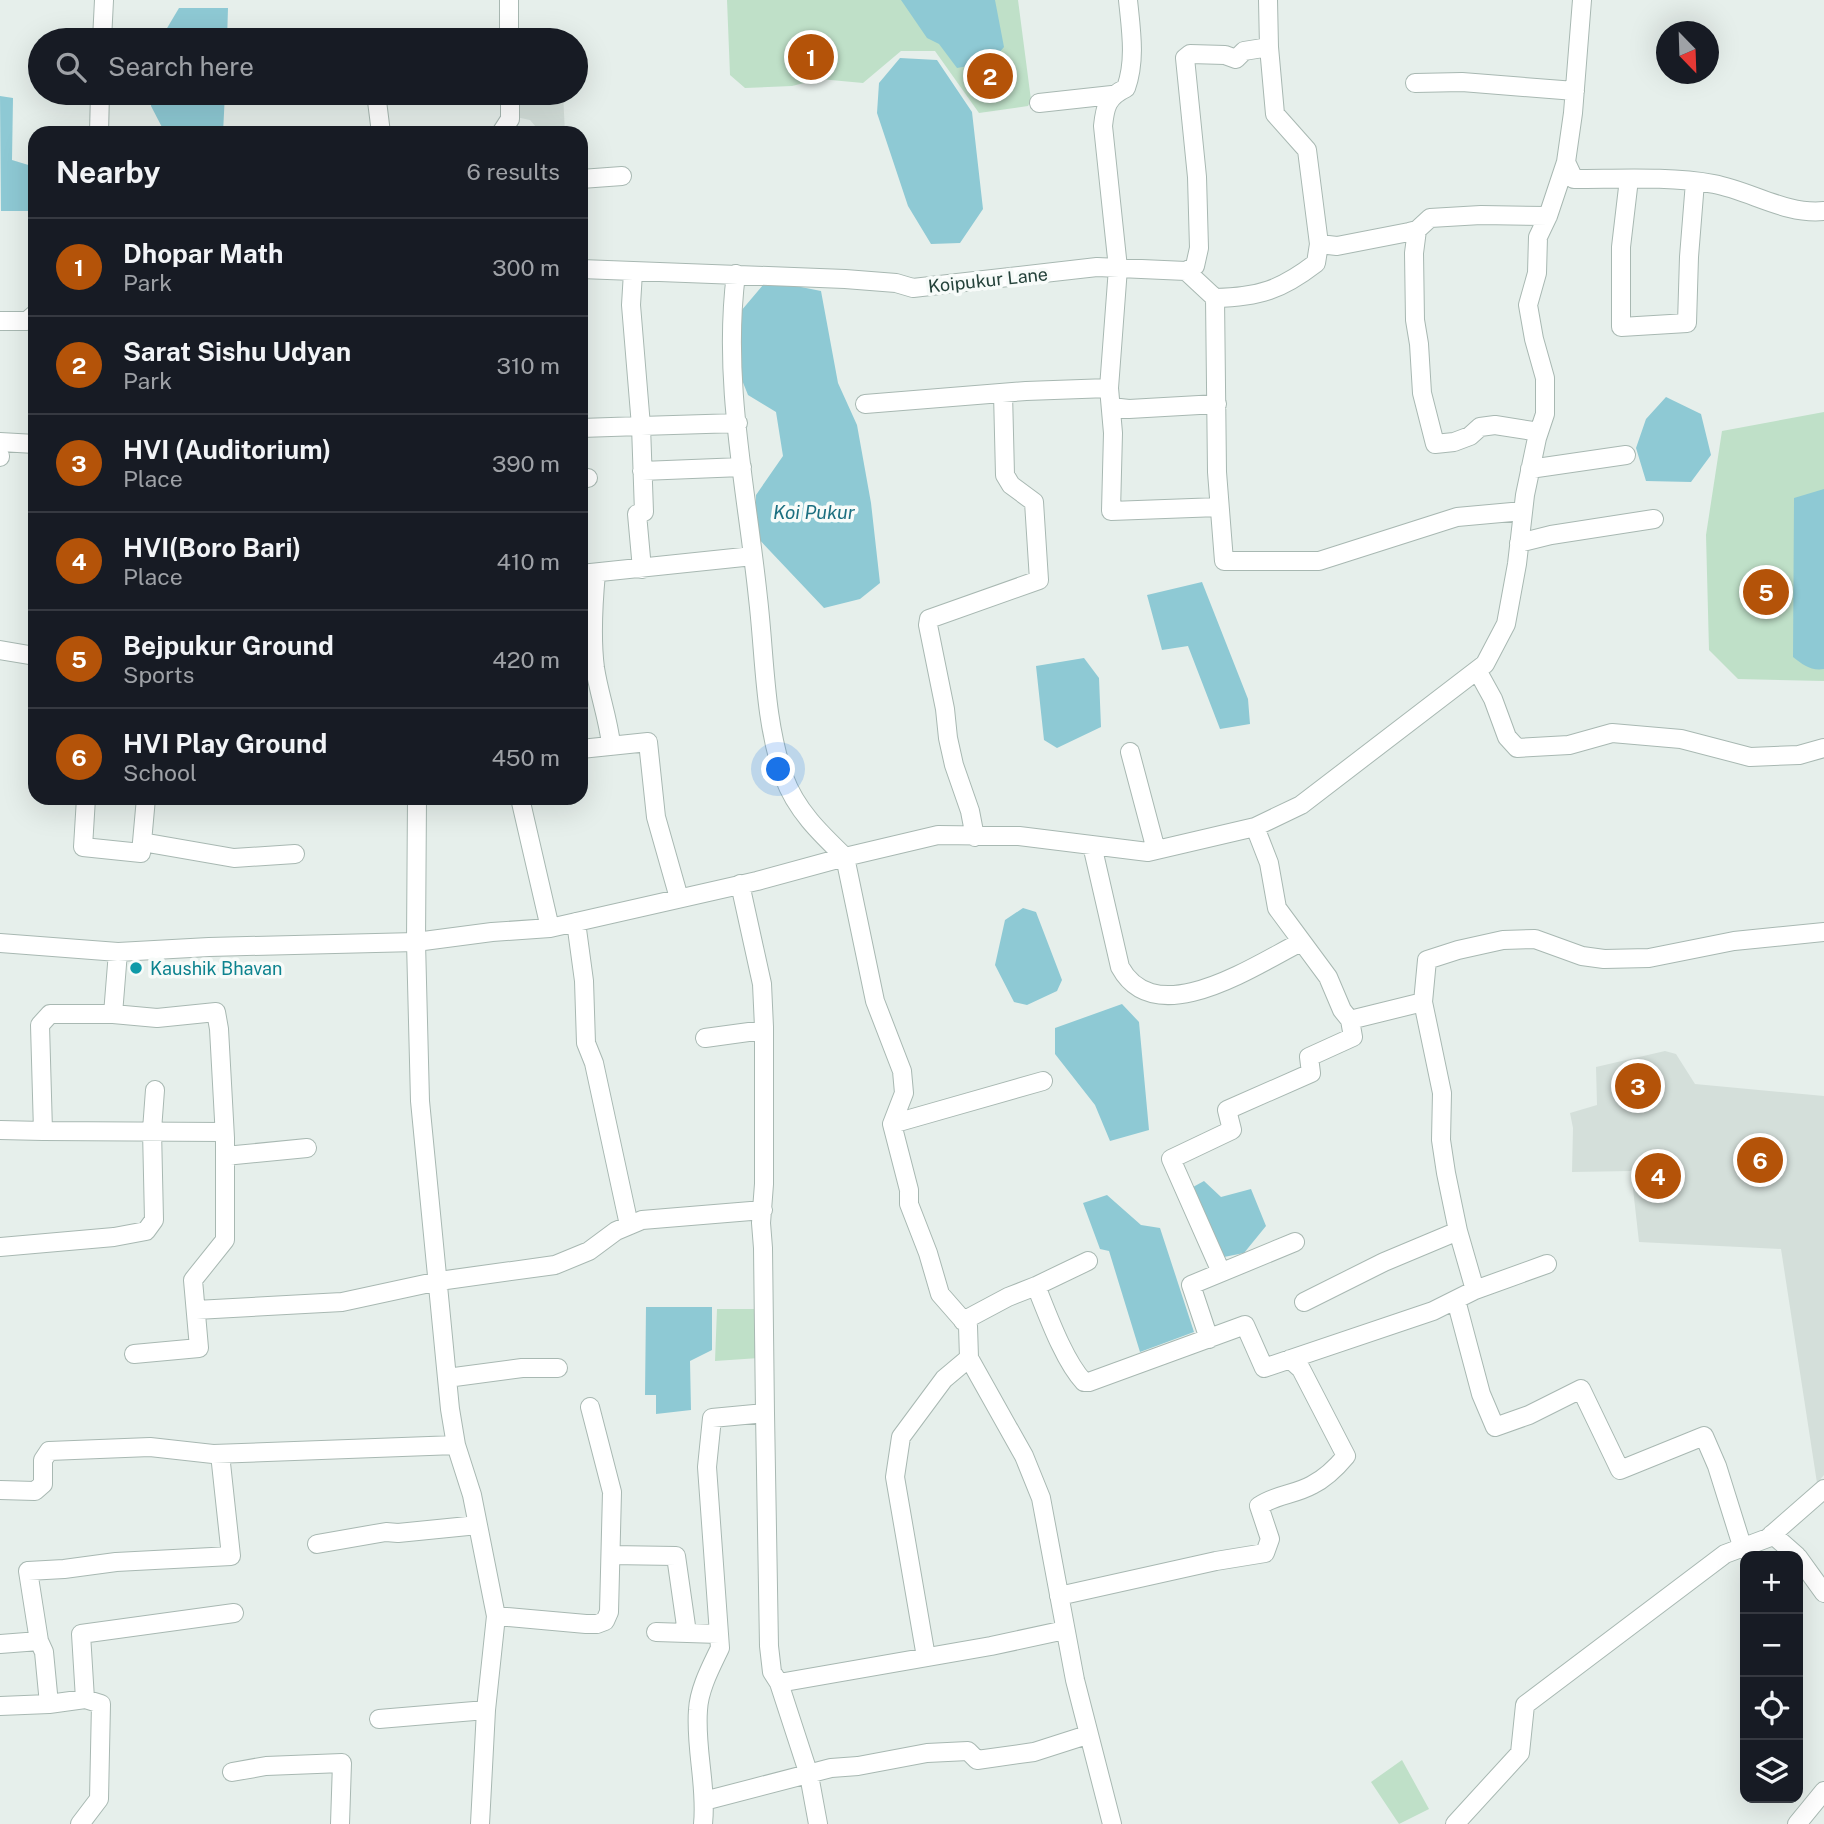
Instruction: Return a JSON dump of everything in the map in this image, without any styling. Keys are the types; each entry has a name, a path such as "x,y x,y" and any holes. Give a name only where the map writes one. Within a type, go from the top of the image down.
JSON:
{"street":[{"path":"103,28 104,0"},
{"path":"509,0 509,28"},
{"path":"1039,103 1112,95 1125,88 1131,72 1132,39 1128,0"},
{"path":"1214,298 1271,292 1316,263 1319,244 1307,150 1275,114 1268,0"},
{"path":"0,943 118,952 416,942 550,928 938,835 1019,836 1148,852 1255,827 1301,805 1485,664 1506,624 1530,469 1545,414 1545,378 1528,305 1538,274 1538,237 1566,162 1582,0"},
{"path":"1269,47 1244,51 1236,59 1225,55 1190,54 1185,58 1197,177 1199,248 1195,266 1186,271 1214,298 1217,472 1224,561 1320,561 1457,517 1523,511"},
{"path":"1415,83 1462,82 1575,91"},
{"path":"1112,95 1105,108 1103,126 1118,268 1109,388 1114,433 1111,511 1219,507"},
{"path":"99,126 100,105"},
{"path":"378,105 380,126"},
{"path":"505,126 510,118 510,105"},
{"path":"1566,162 1574,179 1695,181 1784,206 1813,212 1824,211"},
{"path":"588,178 622,176"},
{"path":"1629,179 1621,247 1621,327 1688,323 1689,257 1695,181"},
{"path":"1319,244 1337,246 1417,230 1430,218 1482,215 1548,216"},
{"path":"1417,230 1414,253 1415,320 1422,393 1435,444 1454,442 1470,436 1480,427 1495,425 1539,432"},
{"name":"Koipukur Lane","path":"588,270 845,279 896,283 914,288 1097,267 1186,271"},
{"path":"633,272 631,304 641,426 644,512 637,514 642,569"},
{"path":"736,274 730,352 763,664 784,778 810,823 845,857 875,1001 902,1071 904,1093 892,1124 909,1190 909,1204 940,1294 968,1326 969,1358 1024,1457 1041,1498 1087,1735 1112,1824"},
{"path":"0,321 28,320"},
{"path":"865,404 1109,388"},
{"path":"975,837 948,738 945,709 928,625 929,619 1039,580 1034,502 1011,485 1005,475 1003,393"},
{"path":"1111,407 1129,409 1217,404"},
{"path":"588,428 738,423"},
{"path":"0,442 28,444"},
{"path":"1530,469 1626,454"},
{"path":"642,471 742,467"},
{"path":"1519,544 1551,535 1654,519"},
{"path":"611,744 607,714 595,668 588,574 753,556"},
{"path":"0,650 28,655"},
{"path":"1477,670 1493,699 1507,737 1517,748 1569,745 1612,733 1681,739 1750,757 1799,755 1824,748"},
{"path":"588,749 648,742 656,817 679,898"},
{"path":"1130,752 1156,850"},
{"path":"86,805 83,847 141,853 145,805"},
{"path":"416,805 420,1101 447,1378 456,1445 472,1495 496,1616 486,1710 480,1824"},
{"path":"522,805 550,928"},
{"path":"1221,1272 1171,1159 1232,1130 1227,1110 1311,1073 1309,1057 1353,1037 1350,1020 1342,1010 1328,977 1278,908 1269,863 1255,827"},
{"path":"142,842 234,858 295,854"},
{"path":"1092,845 1120,967 1127,980 1145,993 1172,996 1198,993 1301,942"},
{"path":"740,884 762,984 764,1030 761,1223 769,1646 772,1672 779,1683 808,1775 818,1824"},
{"path":"576,922 584,981 586,1043 594,1063 629,1225"},
{"path":"1475,1290 1458,1231 1441,1140 1442,1093 1423,1002 1427,960 1503,940 1535,939 1582,956 1604,960 1649,958 1734,941 1824,932"},
{"path":"113,1014 118,952"},
{"path":"1350,1020 1423,1002"},
{"path":"43,1130 40,1025 50,1014 113,1014 157,1018 216,1012 225,1132 225,1240 193,1280 199,1348 134,1354"},
{"path":"705,1038 764,1030"},
{"path":"892,1124 1043,1081"},
{"path":"0,1247 114,1237 146,1231 153,1220 152,1130 155,1090"},
{"path":"0,1130 225,1132"},
{"path":"225,1156 307,1148"},
{"path":"196,1310 342,1302 439,1281 555,1265 589,1251 616,1231 642,1220 763,1210"},
{"path":"1304,1301 1384,1262 1458,1231"},
{"path":"1209,1339 1191,1285 1295,1242"},
{"path":"963,1321 1008,1297 1088,1261"},
{"path":"1036,1286 1070,1362 1084,1382 1090,1382 1245,1325 1264,1368 1393,1326 1475,1290 1547,1264"},
{"path":"1456,1300 1481,1394 1495,1427 1529,1415 1581,1389 1620,1470 1704,1436 1717,1466 1743,1549"},
{"path":"926,1657 895,1477 901,1437 944,1379 969,1358"},
{"path":"1059,1596 1216,1561 1265,1553 1270,1539 1259,1506 1272,1497 1310,1487 1333,1472 1346,1456 1301,1369 1290,1359"},
{"path":"447,1378 522,1368 558,1368"},
{"path":"496,1616 597,1625 605,1621 608,1612 612,1492 590,1407"},
{"path":"703,1824 698,1708 720,1648 708,1467 712,1418 765,1413"},
{"path":"0,1490 35,1491 43,1484 43,1460 49,1451 150,1447 220,1454 456,1445"},
{"path":"49,1704 44,1652 39,1642 28,1571 116,1562 231,1556 220,1454"},
{"path":"1455,1824 1520,1753 1525,1705 1725,1554 1743,1549 1772,1534 1824,1489"},
{"path":"317,1544 386,1532 478,1525"},
{"path":"1772,1534 1790,1551"},
{"path":"611,1555 676,1556 687,1633"},
{"path":"1803,1565 1824,1593"},
{"path":"85,1699 81,1634 234,1613"},
{"path":"779,1683 991,1646 1065,1630"},
{"path":"656,1632 719,1634"},
{"path":"0,1644 39,1642"},
{"path":"0,1706 85,1699 101,1704 99,1799 80,1824"},
{"path":"379,1719 486,1710"},
{"path":"704,1801 831,1768 858,1766 927,1753 968,1751 977,1760 988,1759 1034,1752 1087,1735"},
{"path":"232,1772 267,1766 342,1763 340,1824"},
{"path":"1797,1824 1824,1791"}],"shaded area":[{"path":"516,105 564,105 565,126 535,126 530,120 516,117"},
{"path":"1665,1051 1676,1054 1695,1084 1824,1096 1824,1475 1817,1483 1781,1249 1639,1242 1631,1171 1572,1172 1573,1128 1570,1113 1597,1105 1596,1067"}],"green space":[{"path":"727,0 1018,0 1031,100 1028,106 979,113 935,51 901,51 863,83 820,79 792,86 745,88 730,75"},
{"path":"1824,412 1824,681 1738,679 1709,650 1706,535 1722,431"},
{"path":"717,1309 759,1309 759,1358 715,1361"},
{"path":"1402,1760 1429,1809 1399,1824 1371,1782"}],"water":[{"path":"901,0 995,0 1004,47 991,62 957,68 939,44 927,38"},
{"path":"179,8 228,8 227,28 167,28"},
{"path":"900,58 937,60 972,112 983,209 960,243 931,244 908,206 877,113 879,83"},
{"path":"0,96 13,98 12,160 28,165 28,211 1,211"},
{"path":"224,105 223,126 161,126 151,106"},
{"name":"Koi Pukur","path":"763,285 796,286 821,291 838,383 857,425 871,503 880,583 860,599 824,608 755,535 756,495 783,456 776,412 748,395 738,370 741,311"},
{"path":"1666,397 1701,414 1711,455 1691,482 1646,481 1636,448 1646,419"},
{"path":"1824,489 1824,669 1815,669 1793,657 1794,498"},
{"path":"1202,582 1248,699 1250,724 1220,729 1188,646 1162,650 1147,595"},
{"path":"1084,658 1099,678 1101,727 1057,748 1044,740 1036,666"},
{"path":"1023,908 1036,912 1062,980 1057,991 1027,1005 1014,1002 995,965 1005,920"},
{"path":"1122,1004 1139,1022 1149,1130 1110,1141 1095,1105 1055,1054 1055,1028"},
{"path":"1204,1181 1221,1197 1251,1189 1266,1226 1244,1253 1219,1258 1184,1192"},
{"path":"1107,1195 1141,1225 1160,1228 1194,1332 1140,1352 1109,1251 1100,1249 1083,1203"},
{"path":"646,1307 712,1307 712,1350 690,1361 691,1410 656,1414 656,1395 645,1395"}],"place":[{"name":"Dhopar Math","path":"811,57"},
{"name":"Sarat Sishu Udyan","path":"990,76"},
{"name":"Bejpukur Ground","path":"1766,592"},
{"name":"Kaushik Bhavan","path":"136,968"},
{"name":"HVI (Auditorium)","path":"1638,1086"},
{"name":"HVI Play Ground","path":"1760,1160"},
{"name":"HVI(Boro Bari)","path":"1658,1176"}]}
